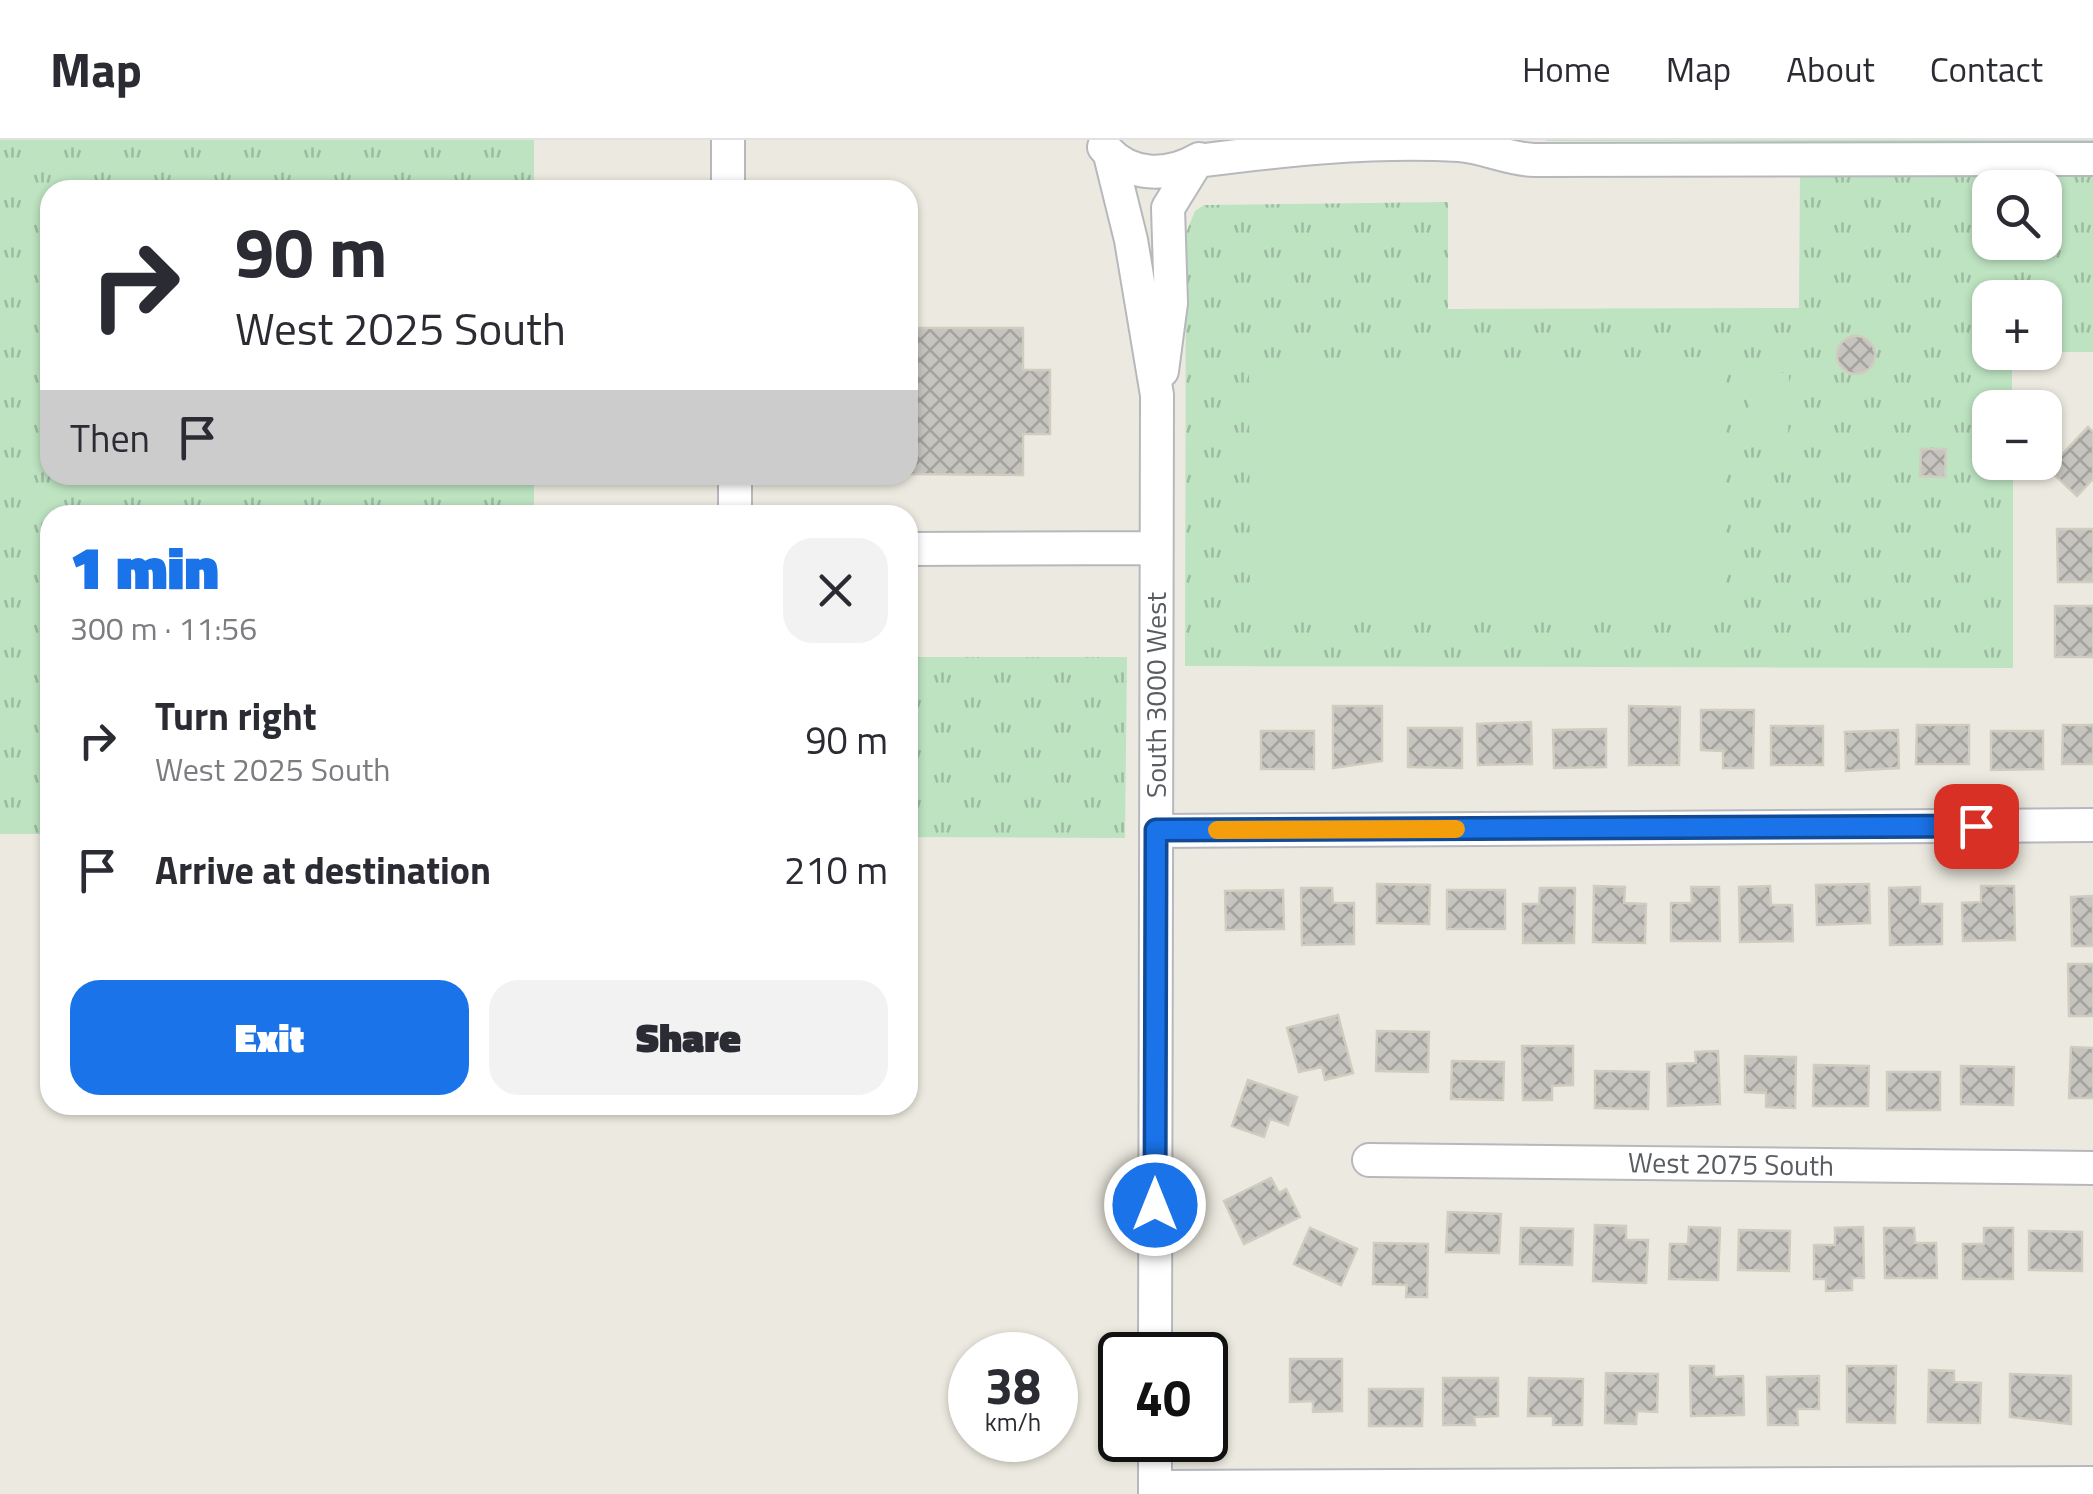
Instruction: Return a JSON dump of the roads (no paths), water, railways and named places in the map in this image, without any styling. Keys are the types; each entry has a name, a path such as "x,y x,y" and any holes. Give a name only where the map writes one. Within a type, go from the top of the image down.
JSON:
{"street":[{"path":"728,140 728,180"},
{"path":"1104,148 1130,168 1152,172 1176,170 1206,150 1337,142 1512,150 2093,160"},
{"name":"South 3000 West","path":"1104,148 1134,256 1157,395"},
{"name":"South 3000 West","path":"1155,1332 1157,395 1170,303 1168,208 1206,150"},
{"path":"918,548 1156,548"},
{"path":"1156,830 2093,826"},
{"name":"West 2075 South","path":"1369,1160 2093,1168"},
{"path":"1155,1462 1155,1490 2093,1483"}]}
